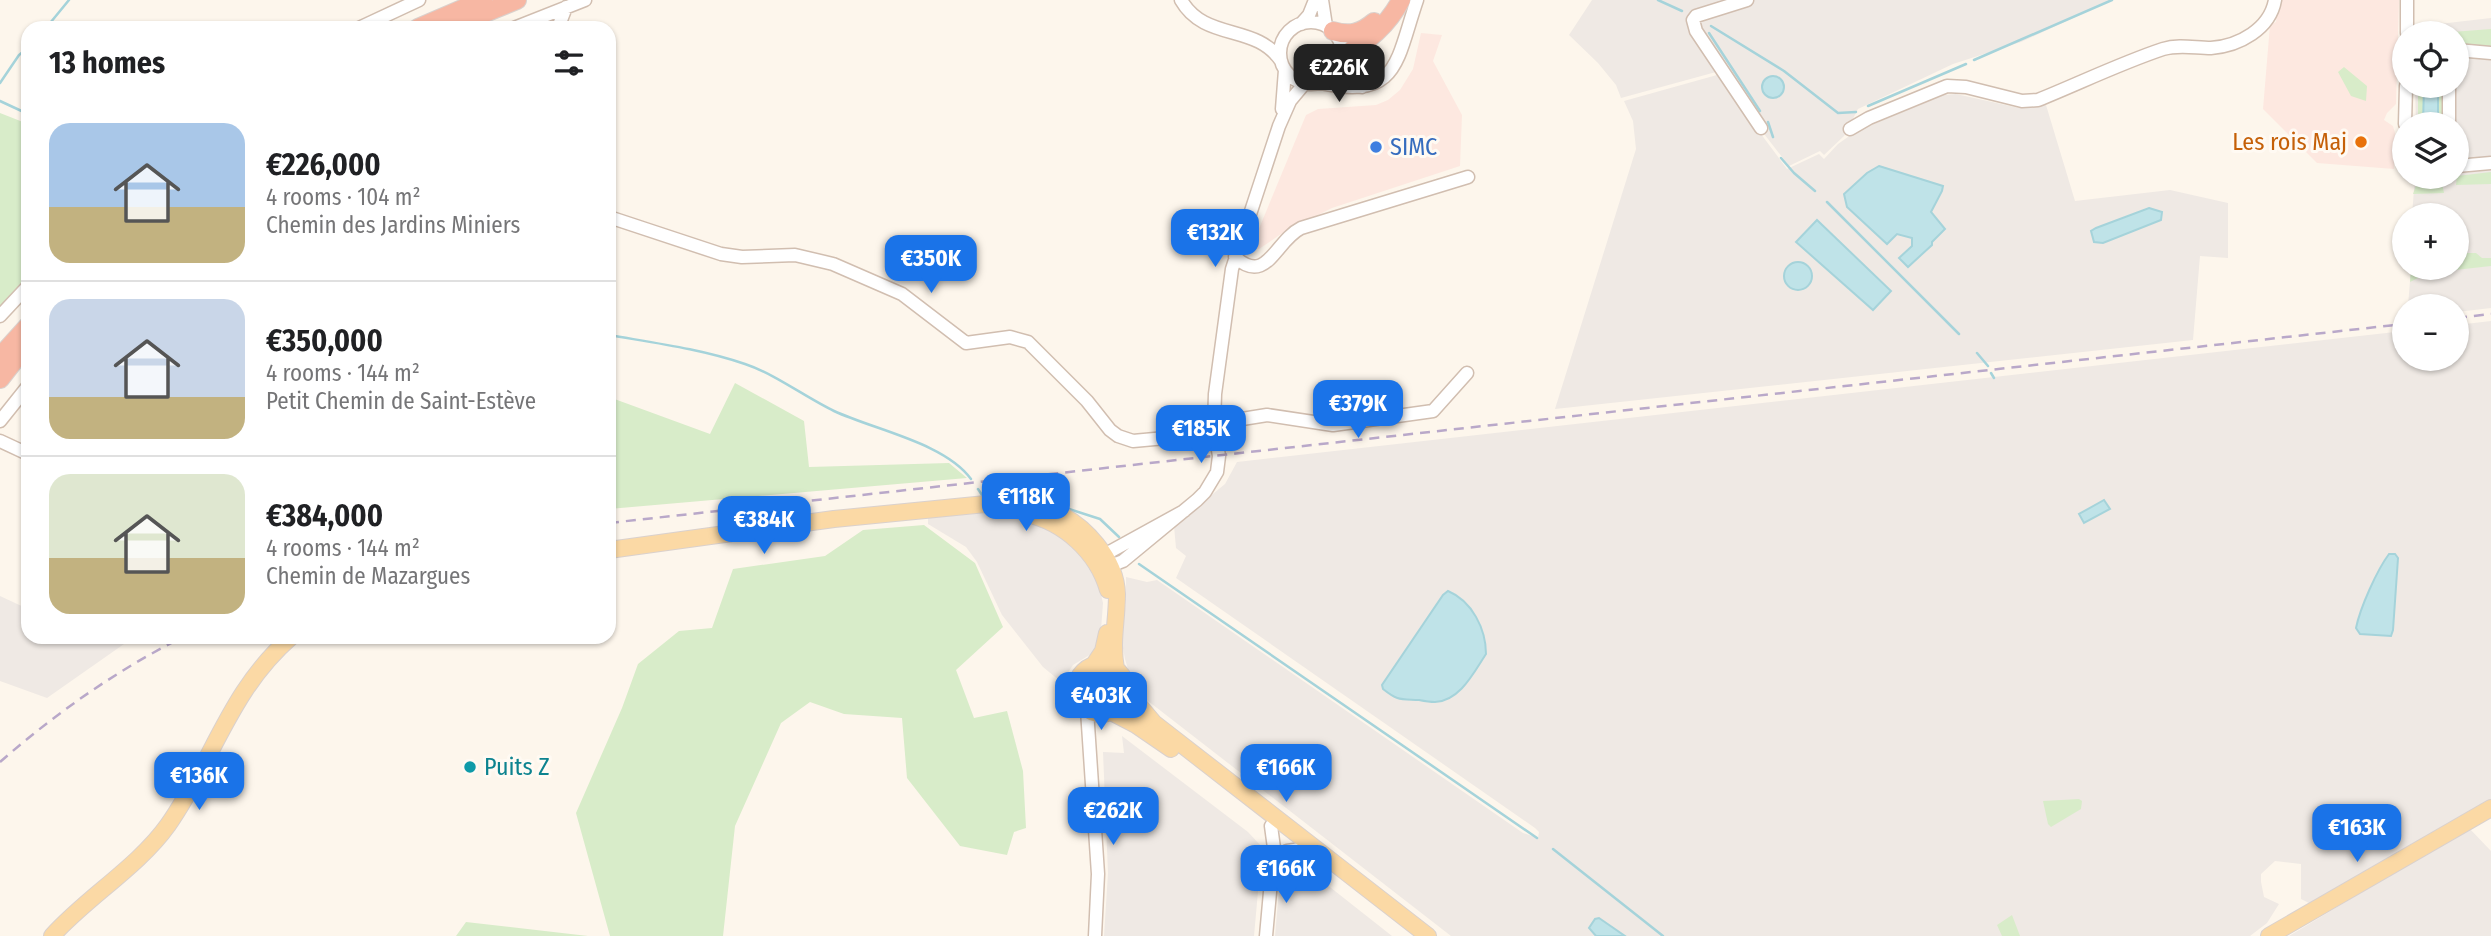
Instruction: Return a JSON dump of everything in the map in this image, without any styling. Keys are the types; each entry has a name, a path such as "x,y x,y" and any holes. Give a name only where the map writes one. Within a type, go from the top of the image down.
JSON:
{"highway":[{"path":"434,21 483,0"},
{"path":"465,21 517,0"},
{"path":"1329,28 1344,34 1363,30 1382,15 1391,0"},
{"path":"1342,59 1380,28 1401,0"},
{"path":"0,357 21,334"},
{"path":"0,379 21,352"}],"main road":[{"path":"616,549 834,519 957,507 1013,511 1037,516 1067,531 1089,553 1103,562 1117,593 1113,637 1116,670"},
{"path":"616,557 702,547 914,512"},
{"path":"1103,562 1109,608 1103,651 1093,666 1081,675 1076,687 1079,700 1099,712 1136,725 1166,745 1413,936"},
{"path":"52,936 150,846 166,827 181,805 230,712 250,681 284,644"},
{"path":"1093,666 1101,664 1116,670 1125,682 1126,690 1122,703 1099,712"},
{"path":"1126,690 1154,723 1428,936"},
{"path":"2269,936 2491,808"}],"street":[{"path":"374,21 419,0"},
{"path":"531,21 585,0"},
{"path":"1181,0 1193,16 1204,24 1270,47 1284,66 1305,83 1339,87 1362,87 1378,83 1391,73 1417,0"},
{"path":"1279,126 1284,99 1284,66 1280,51 1283,41 1309,15 1315,0"},
{"path":"1322,0 1329,28"},
{"path":"1747,0 1696,16 1693,23 1761,128"},
{"path":"1850,129 1869,118 1947,86 1966,87 2022,101 2038,100 2165,48 2212,48 2234,44 2265,24 2275,0"},
{"path":"2407,0 2407,21"},
{"path":"561,21 566,7"},
{"path":"1253,39 1269,38 1297,26 1319,23 1338,37 1345,74 1362,87"},
{"path":"2469,51 2491,53"},
{"path":"1321,83 1334,75 1342,59"},
{"path":"1103,562 1184,511 1205,492 1217,472 1219,456 1214,423 1219,352 1235,257 1279,126 1290,101 1305,83"},
{"path":"2469,165 2491,163"},
{"path":"1235,257 1247,265 1258,267 1268,262 1288,236 1301,228 1468,177"},
{"path":"616,219 721,254 742,257 795,255 833,264 902,294 966,343 1003,337 1022,339 1032,344 1081,394 1110,430 1123,438 1133,440 1187,436 1214,423 1271,415 1319,424 1355,424 1433,411 1467,373"},
{"path":"0,316 21,294"},
{"path":"0,421 21,395"},
{"path":"0,441 21,451"},
{"path":"1095,936 1098,874 1091,747 1099,712"},
{"path":"1266,936 1273,870 1274,838 1271,826"},
{"path":"1273,870 1283,854 1301,849"}],"shaded area":[{"path":"1592,0 2112,0 2021,42 1953,64 1858,109 1844,136 1824,155 1820,151 1789,166 1716,72 1621,98 1616,85 1598,63 1569,35"},
{"path":"2278,0 2399,0 2398,21 2392,21 2392,98 2396,98 2396,104 2384,120 2392,125 2392,169 2317,163 2263,109 2270,25 2276,22"},
{"path":"2491,18 2491,308 2469,311 2469,294 2409,294 2410,280 2469,280 2469,203 2413,203 2414,189 2469,189 2469,112 2416,112 2415,98 2469,98 2469,21 2465,21"},
{"name":"SIMC","path":"1421,33 1442,35 1433,61 1462,115 1460,166 1332,208 1284,232 1259,249 1251,248 1306,115 1318,109 1376,105 1388,100 1400,90 1413,69"},
{"path":"1717,75 1787,169 1819,154 1824,159 1838,144 1855,132 1943,95 1956,94 2019,108 2046,105 2075,201 2170,190 2228,203 2228,258 2200,256 2193,340 1555,409 1636,149 1633,121 1624,101"},
{"path":"2491,321 2491,800 2309,903 2301,899 2301,864 2275,861 2261,874 2261,882 2264,897 2279,904 2267,923 2250,936 1451,936 1139,694 1133,686 1125,659 1121,638 1126,603 1126,577 1147,582 1157,580 1523,833 1538,838 1539,832 1535,828 1176,578 1186,556 1176,548 1174,526 1225,484 1237,462 2392,332 2392,371 2469,371 2469,324"},
{"path":"984,513 1035,521 1064,536 1084,555 1097,578 1103,603 1101,630 1093,653 1073,665 1067,674 1066,686 1043,667 1002,615 977,562 966,547 928,524 928,518"},
{"path":"0,596 21,606 21,644 124,644 47,698 0,681"},
{"path":"1122,736 1248,832 1262,847 1254,936 1104,936 1108,873 1103,752 1124,753"},
{"path":"2469,828 2491,851 2491,936 2289,936"},
{"path":"1307,869 1392,936 1275,936 1280,878"}],"green space":[{"path":"2491,29 2491,47 2469,44 2469,31"},
{"path":"2344,67 2367,86 2366,101 2351,96 2338,72"},
{"path":"2418,98 2445,98 2446,112 2418,112"},
{"path":"0,113 21,121 21,284 0,306"},
{"path":"2491,172 2491,184 2469,185 2469,175"},
{"path":"2415,189 2443,189 2444,193 2413,194"},
{"path":"2469,253 2491,258 2491,266 2469,268"},
{"path":"735,383 804,421 809,467 949,463 967,478 616,508 616,400 710,434"},
{"path":"924,525 975,563 1003,627 956,670 974,718 1007,711 1023,771 1026,828 1014,832 1007,855 960,846 907,778 902,718 844,714 810,702 781,723 735,826 723,936 610,936 576,813 622,708 638,664 679,631 712,628 733,569 825,556 863,530"},
{"path":"2043,801 2082,801 2081,809 2051,827 2048,824"},
{"path":"2012,915 2020,936 2002,936 1997,925"},
{"path":"466,922 588,936 456,936"}],"water":[{"path":"1773,76 1781,79 1784,87 1781,95 1773,98 1765,95 1762,87 1765,79"},
{"path":"2424,98 2438,98 2438,112 2423,112"},
{"path":"1879,166 1943,186 1931,212 1945,229 1908,267 1899,258 1912,246 1912,238 1897,234 1887,244 1847,207 1844,194"},
{"path":"2149,208 2162,212 2161,220 2103,243 2094,242 2091,231"},
{"path":"1817,220 1891,291 1873,310 1796,242"},
{"path":"1798,262 1808,266 1812,276 1808,286 1798,290 1788,286 1784,276 1788,266"},
{"path":"2104,500 2110,509 2084,523 2079,514"},
{"path":"2389,554 2395,554 2398,558 2391,636 2360,634 2356,628 2361,610 2374,579"},
{"path":"1448,591 1464,602 1476,617 1486,654 1471,677 1452,697 1431,702 1392,696 1382,685"},
{"path":"1599,918 1625,936 1596,936 1589,928 1595,919"}],"waterway":[{"path":"52,21 69,0"},
{"path":"1658,0 1682,11"},
{"path":"1974,60 2112,0"},
{"path":"1711,26 1784,71 1838,113 1856,112"},
{"path":"1709,33 1760,111"},
{"path":"0,83 21,53"},
{"path":"1868,106 1966,64"},
{"path":"0,101 21,111"},
{"path":"1768,122 1773,137"},
{"path":"1781,158 1815,191"},
{"path":"1827,202 1959,334"},
{"path":"616,336 695,350 756,368 834,411 927,447 944,456 971,479"},
{"path":"1977,353 1988,366"},
{"path":"1991,373 1994,378"},
{"path":"978,489 982,495"},
{"path":"1066,508 1100,519 1119,537"},
{"path":"1139,564 1537,838"},
{"path":"1553,849 1663,936"}],"railway":[{"path":"2469,317 2491,314"},
{"path":"616,522 2392,325"},
{"path":"0,762 43,726 88,694 170,644"}],"place":[{"name":"Les rois Maj","path":"2361,142"},
{"name":"SIMC","path":"1376,147"},
{"name":"Puits Z","path":"470,767"}]}
